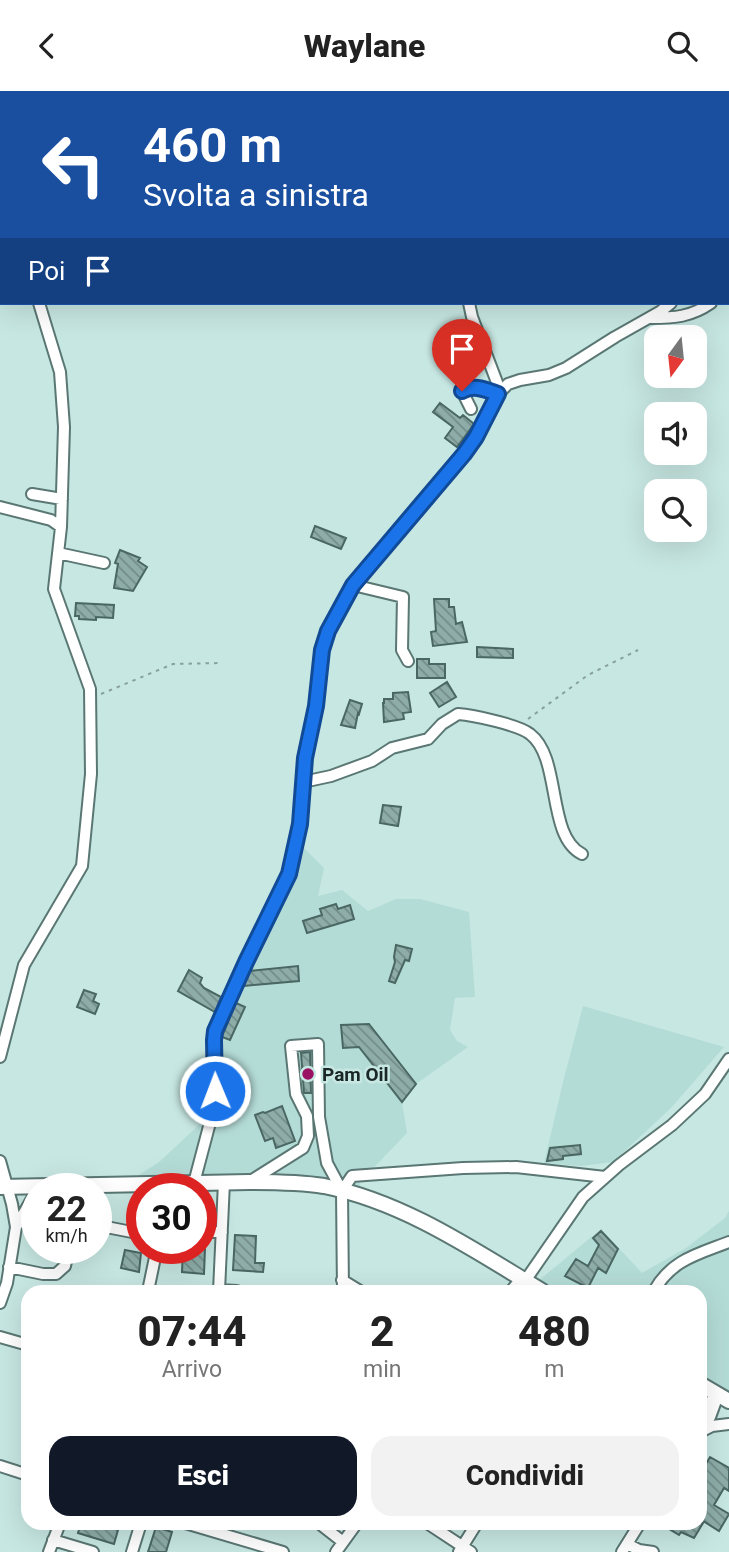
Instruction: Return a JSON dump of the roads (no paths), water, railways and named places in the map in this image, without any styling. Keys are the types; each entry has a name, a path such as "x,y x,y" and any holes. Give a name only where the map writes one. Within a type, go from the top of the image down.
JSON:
{"main road":[{"path":"217,1182 322,1186 380,1203 454,1239 532,1285"},
{"path":"3,1187 21,1188"},
{"path":"707,1388 723,1398"}],"street":[{"path":"0,1057 24,965 82,866 91,774 90,689 54,589 61,527 64,427 60,372 40,305"},
{"path":"470,305 480,340 497,379 498,394"},
{"path":"197,1173 212,1115 215,1091 215,1031 289,874 300,824 305,758 316,706 322,650 328,631 353,585 464,454 498,394 508,384 549,375 566,368 668,305"},
{"path":"648,318 675,318 691,314 707,305"},
{"path":"471,409 462,391 465,389 472,387 498,394"},
{"path":"33,494 62,499"},
{"path":"0,507 42,517 61,527"},
{"path":"58,553 104,563"},
{"path":"353,585 403,597 402,650 408,661"},
{"path":"303,782 331,776 372,761 392,748 428,739 442,724 458,714 484,718 524,729 533,735 549,772 568,842 582,854"},
{"path":"249,1182 303,1148 308,1136 307,1116 296,1094 291,1046 318,1044 319,1117 327,1163 342,1191 342,1285"},
{"path":"518,1285 583,1197 619,1165 672,1125 705,1094 729,1059"},
{"path":"303,1148 326,1155"},
{"path":"287,1158 284,1168 289,1183"},
{"path":"0,1161 3,1187 12,1204 16,1227 7,1283 0,1303"},
{"path":"342,1191 352,1176 463,1168 516,1167 606,1177"},
{"path":"219,1285 223,1182"},
{"path":"16,1227 21,1218"},
{"path":"217,1232 222,1232"},
{"path":"657,1285 674,1266 729,1242"},
{"path":"9,1268 56,1274 65,1264"},
{"path":"149,1285 154,1264"},
{"path":"0,1338 21,1343"},
{"path":"707,1406 723,1398"},
{"path":"707,1419 723,1398"},
{"path":"707,1428 729,1424"},
{"path":"0,1467 21,1473"},
{"path":"49,1552 57,1530"},
{"path":"132,1552 139,1530"},
{"path":"208,1530 283,1552"},
{"path":"324,1530 339,1547 352,1530"},
{"path":"437,1530 464,1550 474,1530"},
{"path":"635,1530 625,1548 653,1552"},
{"path":"53,1540 93,1552"}],"place":[{"name":"Pam Oil","path":"308,1074"}]}
